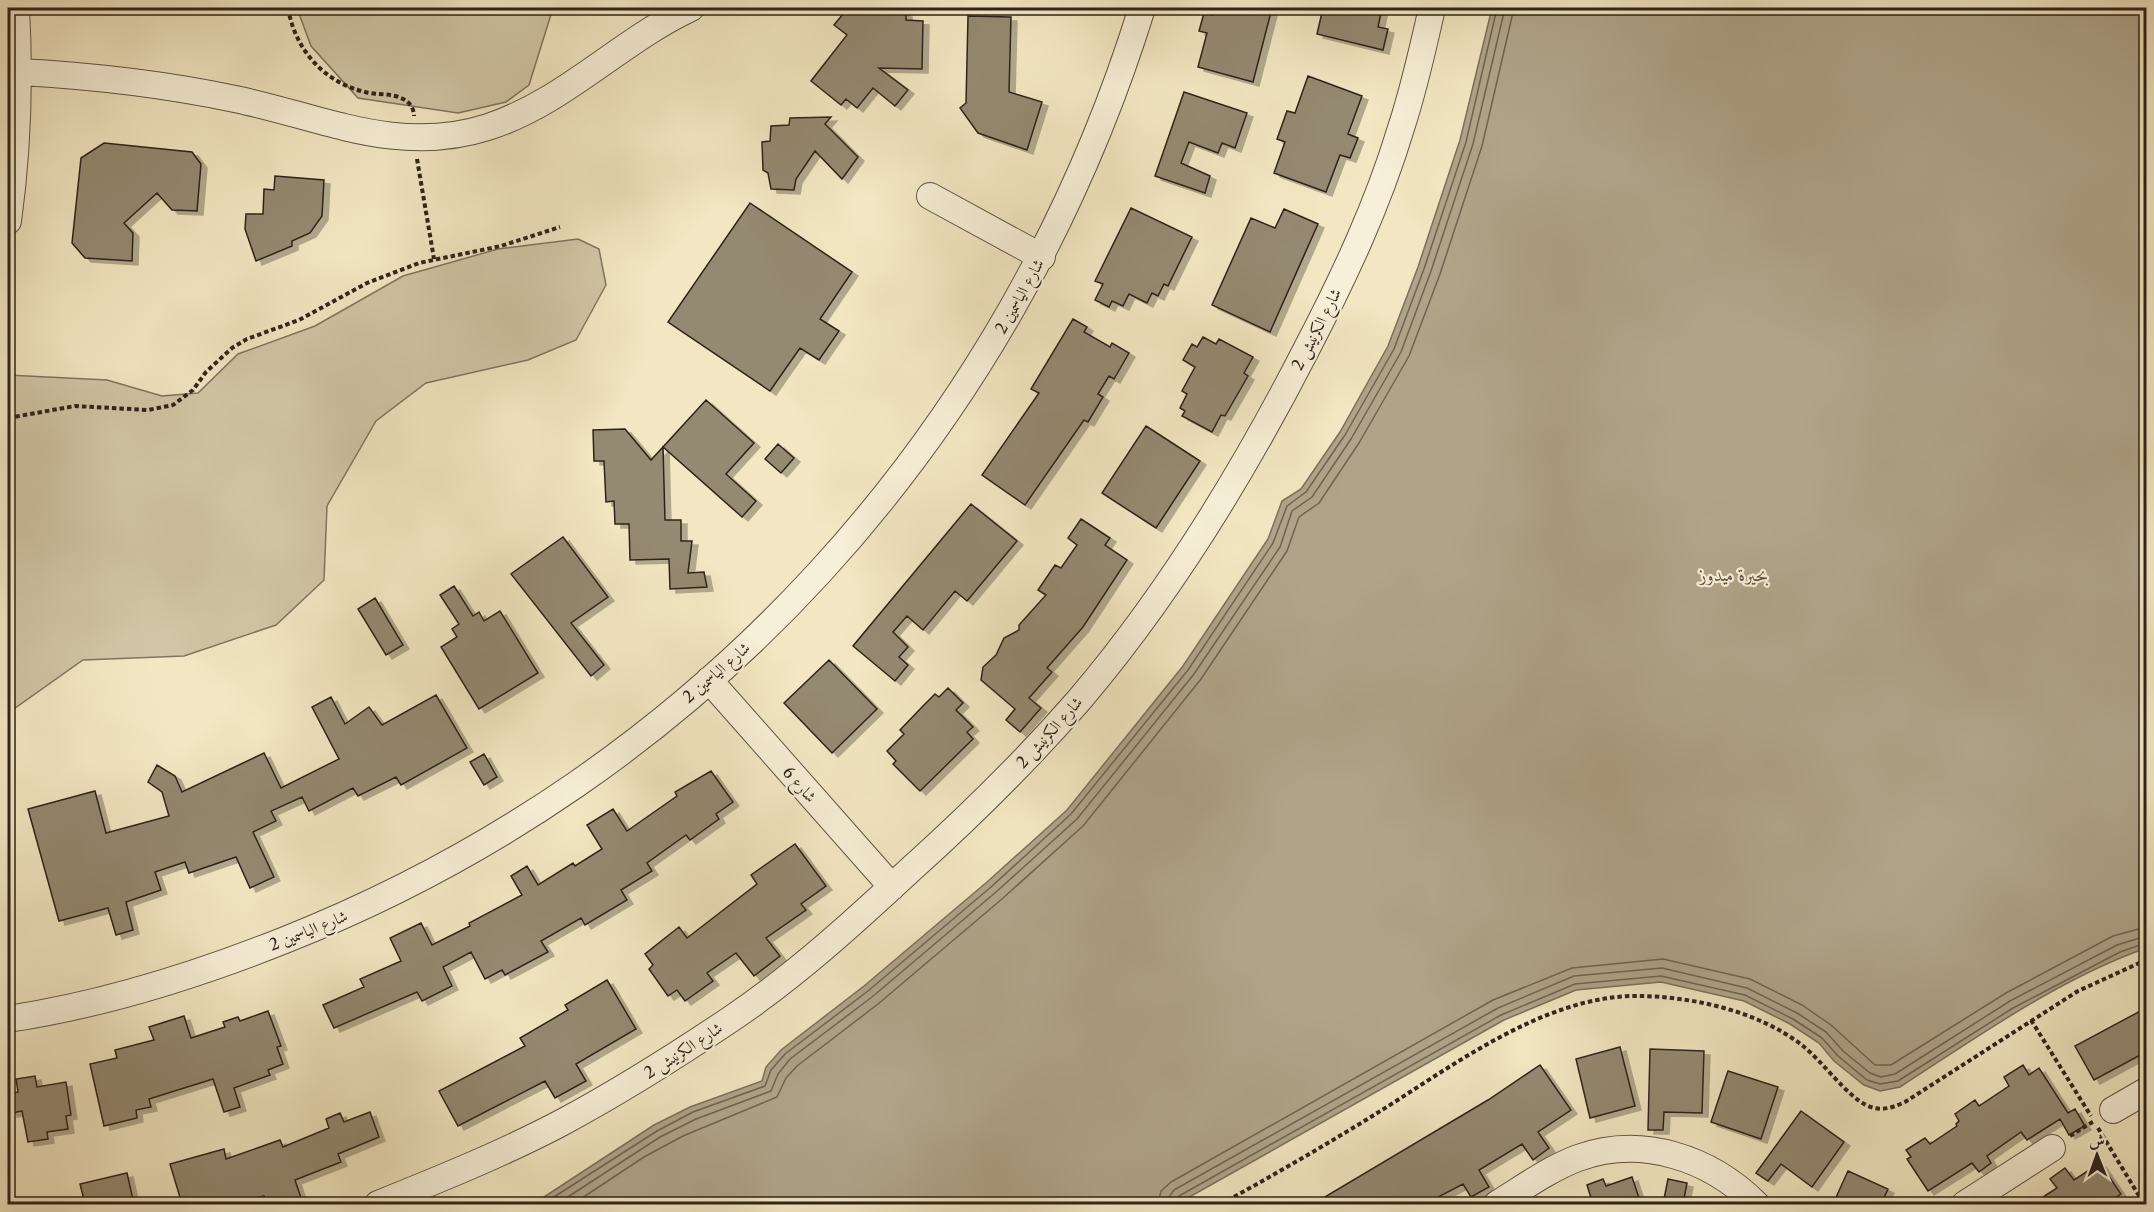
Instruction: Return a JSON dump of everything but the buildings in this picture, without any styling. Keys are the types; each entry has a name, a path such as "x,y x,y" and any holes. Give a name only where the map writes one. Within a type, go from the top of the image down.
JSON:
{"street":[{"path":"8,220 16,162 20,72 16,8"},
{"path":"20,72 86,76 184,89 380,136 416,138 453,135 488,127 538,105 567,89 638,39 691,8"},
{"name":"شارع الياسمين 2","path":"8,1019 126,993 233,960 336,919 436,871 532,814 623,751 709,680 789,607 861,527 928,441 988,351 1041,257 1087,160 1125,61 1142,8"},
{"name":"شارع الكرنيش 2","path":"378,1204 468,1167 560,1123 649,1072 734,1017 816,955 984,803 1082,696 1127,640 1169,581 1242,468 1316,332 1373,205 1401,132 1432,8"},
{"path":"930,196 1041,257"},
{"name":"شارع 6","path":"709,680 892,887"},
{"path":"2103,1116 2146,1091"},
{"path":"1965,1204 2052,1148"},
{"path":"1497,1204 1547,1173 1578,1158 1612,1150 1646,1149 1679,1156 1711,1168 1739,1188 1756,1204"}],"path":[{"path":"8,418 75,406 148,410 173,405 194,390 206,372 232,348 247,339 299,320 367,283 419,263 501,246 560,227"},
{"path":"1221,1204 1320,1148 1507,1035 1569,1007 1601,999 1634,996 1668,998 1736,1013 1771,1027 1802,1045 1865,1105 1879,1109 1893,1108 2079,991 2146,960"},
{"path":"2031,1020 2103,1116 2145,1204"},
{"path":"2052,1148 2103,1116"}],"shaded area":[{"path":"297,8 553,8 529,85 506,102 458,113 358,98 311,46"},
{"path":"578,239 599,249 606,285 576,340 528,360 426,383 376,421 327,506 324,580 276,625 184,656 83,660 8,713 8,375 107,380 162,396 198,393 238,354 315,326 403,276 498,249"}],"water":[{"name":"بحيرة ميدوز","path":"1492,8 2141,8 2146,41 2146,948 2050,992 1900,1087 1880,1091 1864,1085 1834,1061 1819,1043 1790,1024 1744,1001 1661,982 1576,990 1504,1020 1177,1204 525,1204 541,1199 654,1125 690,1107 762,1081 766,1067 781,1050 864,986 987,882 1067,810 1183,666 1268,539 1282,501 1301,489 1340,432 1388,346 1418,267 1460,140"}]}
